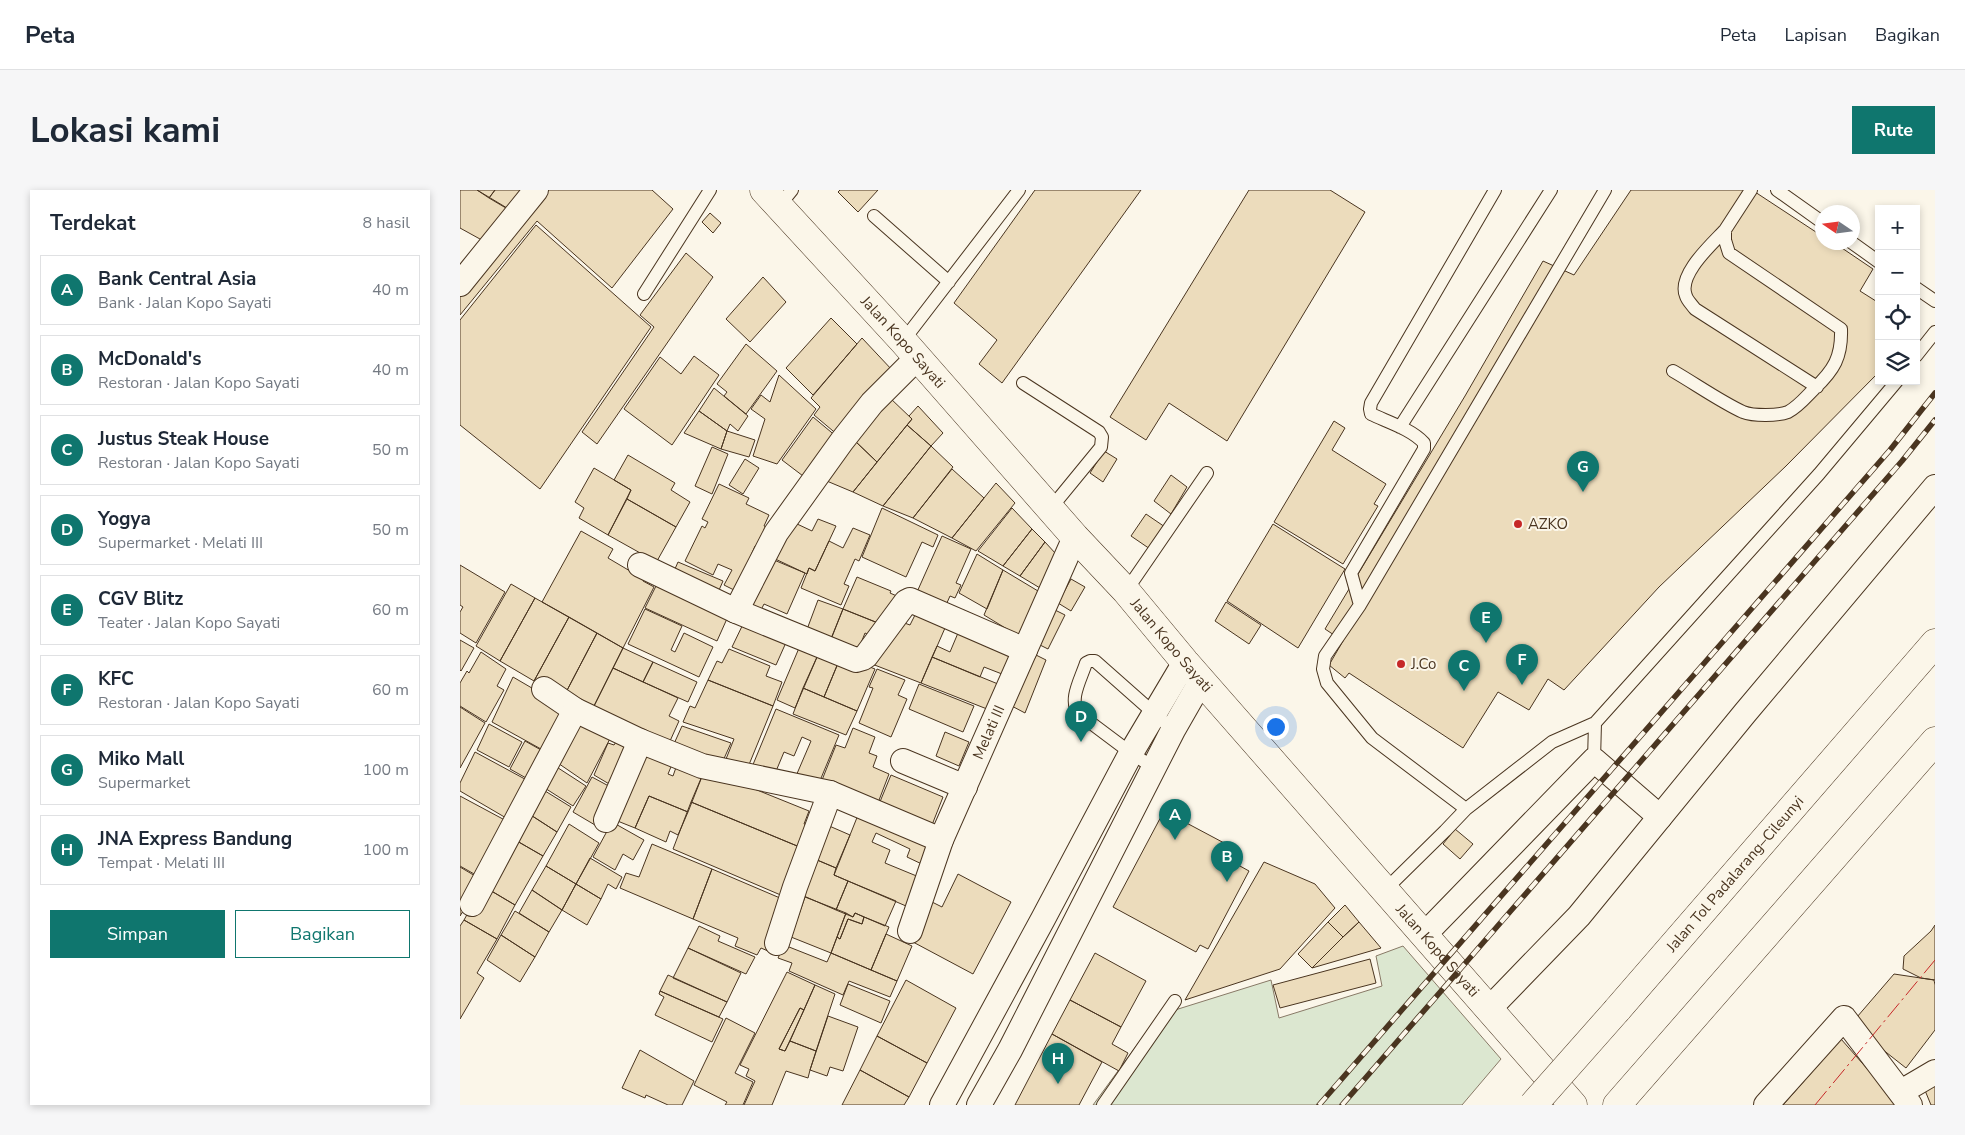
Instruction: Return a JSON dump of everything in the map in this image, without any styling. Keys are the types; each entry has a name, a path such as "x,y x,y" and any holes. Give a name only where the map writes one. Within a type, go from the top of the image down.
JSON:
{"main road":[{"name":"Jalan Kopo Sayati","path":"778,195 1075,536 1126,591 1193,672 1490,1008 1573,1105"},
{"name":"Jalan Tol Padalarang–Cileunyi","path":"1533,1105 1935,643"},
{"path":"1617,1105 1935,741"}],"street":[{"path":"460,284 536,190"},
{"path":"736,611 776,533 836,448 872,403 911,349"},
{"path":"1490,1008 1579,916 1757,698 1935,487"},
{"name":"Melati III","path":"910,931 941,840 1075,536"},
{"path":"640,566 736,611 856,660 866,656 906,602 910,600 1025,650"},
{"path":"942,1105 982,1034 1130,753 1153,714 1193,672"},
{"path":"979,1105 1010,1050 1068,932 1172,730 1193,672"},
{"path":"544,689 575,710 640,741 702,766 830,793 941,840"},
{"path":"472,904 575,710"},
{"path":"606,820 640,741"},
{"path":"1424,935 1594,760 1660,817"},
{"path":"903,761 965,787"},
{"path":"777,943 795,887 830,793"},
{"path":"1043,919 1068,932"},
{"path":"1766,1105 1844,1018 1906,1099 1935,1072"},
{"path":"982,1034 1010,1050"}],"lane":[{"path":"644,294 710,190"},
{"path":"911,349 949,282 1019,190"},
{"path":"1360,605 1351,573 1424,449 1424,443 1420,438 1371,414 1371,403 1495,190"},
{"path":"1400,427 1551,190"},
{"path":"1466,808 1372,738 1327,683 1323,669 1325,656 1360,605 1605,190"},
{"path":"1751,190 1724,230 1692,266 1685,281 1685,295 1695,309 1817,387"},
{"path":"1776,190 1815,217"},
{"path":"874,216 949,282"},
{"path":"1673,371 1744,412 1763,415 1786,413 1796,407 1817,387 1837,362 1842,346 1841,329 1729,253 1724,230"},
{"path":"1860,248 1875,259"},
{"path":"1920,291 1935,301"},
{"path":"1920,351 1935,332"},
{"path":"1023,383 1099,432 1102,437 1101,447 1051,508"},
{"path":"1385,890 1466,808 1552,742 1595,723 1819,474 1894,385"},
{"path":"1126,591 1208,473"},
{"path":"1153,767 1130,753 1079,714 1074,708 1074,700 1086,663 1096,661 1172,730"},
{"path":"1594,760 1595,723"},
{"path":"1104,1105 1174,1001"}],"green space":[{"path":"1403,946 1501,1059 1462,1105 1093,1105 1159,1015 1271,980 1279,1018 1382,986 1376,956"}],"building":[{"path":"460,190 477,190 507,208 489,244 460,228"},
{"path":"477,190 495,190 489,198"},
{"path":"495,190 531,190 516,214 489,198"},
{"path":"540,190 652,190 673,209 612,288 537,221 460,315 460,289"},
{"path":"840,190 878,190 858,212 838,192"},
{"path":"1035,190 1141,190 1002,383 979,364 997,340 954,303"},
{"path":"1249,190 1330,190 1365,212 1227,441 1169,403 1146,440 1110,417"},
{"path":"1631,190 1752,190 1815,231 1815,250 1845,250 1873,269 1860,291 1875,300 1875,376 1786,466 1659,587 1564,690 1548,679 1529,710 1498,692 1463,748 1349,673 1345,678 1329,665 1343,641 1325,629 1465,396 1543,261 1574,275"},
{"path":"710,213 721,223 713,233 702,222"},
{"path":"536,225 651,327 540,489 460,425 460,320"},
{"path":"686,253 713,277 597,444 582,432 654,327 640,315"},
{"path":"763,277 786,302 750,342 726,319"},
{"path":"831,318 857,344 813,395 786,368"},
{"path":"862,338 893,371 839,436 814,415 820,407 811,398"},
{"path":"746,344 777,371 746,414 724,396 727,392 717,384"},
{"path":"694,356 719,375 672,445 624,409 660,357 681,374"},
{"path":"779,375 816,409 777,464 753,456 765,419 751,409 761,395 770,402"},
{"path":"714,388 748,416 738,431 730,424 727,431 699,411"},
{"path":"889,397 912,419 877,462 854,440"},
{"path":"918,406 943,433 931,446 907,425 912,419 909,416"},
{"path":"699,411 727,431 721,449 684,433"},
{"path":"813,417 837,437 807,479 782,460"},
{"path":"1334,421 1345,428 1332,450 1386,484 1374,504 1378,506 1343,564 1274,522"},
{"path":"907,425 931,446 883,506 853,492"},
{"path":"727,431 755,440 749,457 721,449"},
{"path":"854,440 877,462 853,492 822,479"},
{"path":"931,446 953,467 913,518 883,506"},
{"path":"712,447 728,454 712,494 695,486"},
{"path":"1104,451 1117,459 1103,482 1090,473"},
{"path":"628,455 675,483 671,490 690,502 676,527 627,499 631,490 614,480"},
{"path":"745,459 759,468 743,494 729,485"},
{"path":"594,468 631,490 608,535 579,518 584,508 575,502"},
{"path":"952,469 984,498 952,538 913,518"},
{"path":"1171,475 1187,487 1171,514 1154,501"},
{"path":"996,483 1015,503 976,551 952,538"},
{"path":"719,484 749,498 746,504 769,515 764,526 769,528 760,548 755,546 749,560 753,562 738,592 724,585 732,570 718,564 713,575 685,561 702,526 705,528 708,522 702,519"},
{"path":"627,499 676,527 652,570 642,554 608,535"},
{"path":"882,508 938,535 933,547 922,542 906,577 862,557"},
{"path":"1012,508 1032,529 1003,566 978,551"},
{"path":"1146,514 1165,527 1150,549 1131,536"},
{"path":"818,519 836,526 815,571 809,568 807,574 771,557 782,535 787,538 795,523 812,531"},
{"path":"1273,524 1345,569 1298,648 1227,601"},
{"path":"853,528 870,535 859,561 855,559 844,584 849,586 841,605 801,588 809,568 815,571 829,541 843,548"},
{"path":"1032,529 1045,542 1020,576 1003,566"},
{"path":"581,531 613,549 608,558 630,571 646,572 643,581 654,587 623,648 542,602"},
{"path":"942,536 971,549 956,583 961,585 955,598 950,596 946,605 917,592"},
{"path":"1045,542 1056,554 1040,588 1020,576"},
{"path":"977,554 1003,570 987,609 959,593"},
{"path":"774,560 805,573 787,614 764,604 757,618 741,610"},
{"path":"678,562 723,581 716,597 671,578"},
{"path":"460,565 505,592 476,643 460,633 460,612 463,607 460,605"},
{"path":"1003,570 1038,591 1020,637 984,615"},
{"path":"857,577 891,591 890,593 899,597 883,625 843,609"},
{"path":"1071,579 1085,587 1071,611 1058,603"},
{"path":"659,580 730,612 717,641 645,608"},
{"path":"511,584 535,598 500,661 476,646"},
{"path":"535,598 569,617 534,681 500,661"},
{"path":"818,600 843,609 830,641 806,632"},
{"path":"1226,602 1261,625 1249,644 1215,621"},
{"path":"1049,607 1065,615 1048,649 1032,641"},
{"path":"645,609 682,626 671,650 675,652 684,633 713,647 699,677 628,644"},
{"path":"843,609 883,625 878,639 865,633 855,658 828,647"},
{"path":"915,615 945,628 921,683 872,664 899,621 910,625"},
{"path":"569,617 597,633 563,698 534,681"},
{"path":"745,620 788,638 776,665 732,647"},
{"path":"597,633 623,648 590,714 563,698"},
{"path":"958,633 1011,654 1002,674 984,667 980,677 932,657 937,646 950,652"},
{"path":"460,640 474,648 461,671 460,670"},
{"path":"802,641 821,648 795,708 777,700"},
{"path":"623,648 653,662 643,682 613,668"},
{"path":"821,648 841,656 824,697 803,688"},
{"path":"729,649 770,666 766,676 782,682 773,706 708,680 717,661 722,663"},
{"path":"481,652 506,669 497,686 504,690 486,722 460,706 460,683 467,671 469,673"},
{"path":"1030,652 1046,660 1025,713 1008,704"},
{"path":"841,656 875,669 857,711 824,697"},
{"path":"932,657 998,684 987,709 921,683"},
{"path":"653,662 697,682 688,702 643,682"},
{"path":"613,668 678,698 669,716 679,721 666,750 590,714"},
{"path":"877,669 905,680 898,695 907,699 891,737 859,723 873,688 869,687"},
{"path":"513,677 573,712 550,754 492,722"},
{"path":"708,680 773,706 746,772 724,764 734,739 683,722 690,706 695,708"},
{"path":"919,684 974,706 963,732 909,709"},
{"path":"803,688 857,711 846,735 793,714"},
{"path":"460,707 485,723 460,768"},
{"path":"776,709 839,735 819,783 796,776 811,741 802,737 794,756 784,752 774,776 752,767"},
{"path":"573,718 614,731 587,783 552,759"},
{"path":"489,724 522,742 509,767 477,750"},
{"path":"682,726 731,743 722,763 673,746"},
{"path":"853,728 875,737 869,753 877,756 873,767 889,774 876,808 820,785 836,745 845,748"},
{"path":"945,732 969,742 959,766 936,756"},
{"path":"525,741 550,755 535,783 510,769"},
{"path":"616,742 635,751 616,788 594,775 608,743 614,745"},
{"path":"640,743 673,762 668,774 673,776 679,759 705,769 688,812 649,796 635,828 610,818"},
{"path":"475,752 534,784 513,822 460,791 460,783"},
{"path":"552,764 586,786 573,806 540,785"},
{"path":"705,769 809,811 804,824 812,827 802,848 691,802"},
{"path":"891,775 943,797 930,830 877,809"},
{"path":"592,777 616,790 595,825 573,812"},
{"path":"537,786 571,807 557,832 523,810"},
{"path":"460,796 514,825 483,879 460,866"},
{"path":"649,796 688,812 678,835 670,831 666,842 635,828"},
{"path":"691,802 802,848 783,896 673,849"},
{"path":"523,810 557,832 543,856 510,837"},
{"path":"860,810 935,842 926,866 907,857 910,849 876,833 872,842 890,850 885,863 919,877 906,906 834,875"},
{"path":"1164,811 1226,844 1220,855 1249,871 1208,949 1200,945 1196,952 1113,907"},
{"path":"612,822 644,840 633,860 623,854 615,870 593,857"},
{"path":"569,824 599,843 576,884 546,866"},
{"path":"827,825 850,835 836,868 810,857"},
{"path":"1455,829 1473,844 1460,859 1443,844"},
{"path":"510,837 543,856 515,905 483,886"},
{"path":"652,844 712,869 693,919 620,888 626,873 639,877"},
{"path":"810,857 836,868 834,875 848,881 836,910 797,893"},
{"path":"590,858 622,877 616,889 608,884 601,899 576,884"},
{"path":"1264,862 1315,884 1335,908 1280,969 1185,1000"},
{"path":"546,866 576,884 562,910 532,890"},
{"path":"460,867 482,880 460,916"},
{"path":"712,869 780,898 774,936 768,951 761,948 757,955 735,946 738,938 693,919"},
{"path":"958,874 1011,902 973,974 913,942 932,902 942,907"},
{"path":"848,881 896,901 885,926 855,913 853,917 836,910"},
{"path":"576,884 601,899 587,925 562,910"},
{"path":"483,886 515,905 497,939 464,920"},
{"path":"532,890 562,910 549,932 519,913"},
{"path":"805,897 846,913 831,953 791,937"},
{"path":"1345,905 1359,922 1343,937 1328,922"},
{"path":"515,911 549,932 535,957 501,935"},
{"path":"846,913 853,917 855,913 864,917 862,924 848,919 840,939 837,937"},
{"path":"864,917 889,927 871,970 831,953 837,937 840,939 848,919 862,924"},
{"path":"464,920 497,939 477,973 484,978 460,1019 460,926"},
{"path":"1328,922 1343,937 1312,968 1298,954"},
{"path":"1359,922 1381,948 1312,968 1343,937"},
{"path":"1935,925 1935,980 1921,978 1903,969 1904,956"},
{"path":"699,926 720,936 718,941 755,957 746,974 688,948"},
{"path":"886,934 912,946 897,981 871,970"},
{"path":"501,935 535,957 520,982 487,960"},
{"path":"784,945 827,962 831,953 897,981 890,997 849,981 843,995 789,971 792,963 778,958"},
{"path":"688,948 741,973 727,1002 673,978"},
{"path":"1095,953 1146,981 1121,1027 1070,1000"},
{"path":"1370,959 1376,983 1280,1008 1273,985"},
{"path":"787,972 815,985 804,1010 800,1008 779,1049 785,1051 790,1041 816,1051 808,1078 786,1071 772,1105 744,1105 755,1081 746,1076 749,1069 740,1065"},
{"path":"1894,974 1934,980 1935,985 1935,1030 1906,1068 1863,1034 1857,1017"},
{"path":"668,975 727,1002 719,1017 660,991"},
{"path":"906,980 956,1008 927,1063 877,1036"},
{"path":"848,984 890,1001 881,1023 840,1005"},
{"path":"815,985 835,994 816,1051 790,1041"},
{"path":"660,991 723,1019 712,1042 655,1015 664,997 659,994"},
{"path":"1070,1000 1121,1027 1112,1044 1128,1053 1119,1071 1052,1034"},
{"path":"800,1008 804,1010 785,1051 779,1049"},
{"path":"828,1016 858,1027 843,1071 830,1067 827,1076 810,1070"},
{"path":"726,1018 755,1033 735,1073 753,1082 743,1105 725,1105 727,1102 694,1085"},
{"path":"1052,1034 1102,1062 1079,1105 1015,1105"},
{"path":"877,1036 927,1063 909,1097 860,1070"},
{"path":"1841,1039 1899,1105 1783,1105"},
{"path":"640,1050 694,1081 682,1105 668,1105 646,1095 645,1098 622,1088"},
{"path":"860,1070 909,1097 904,1105 842,1105"},
{"path":"1935,1081 1935,1105 1931,1105 1924,1088"}],"railway":[{"path":"1319,1105 1890,450 1935,393"},
{"path":"1342,1105 1902,461 1935,420"}],"power":[{"path":"1815,1105 1935,960"}],"place":[{"name":"Miko Mall","path":"1583,492"},
{"name":"AZKO","path":"1518,524"},
{"name":"CGV Blitz","path":"1486,643"},
{"name":"J.Co","path":"1401,664"},
{"name":"KFC","path":"1522,685"},
{"name":"Justus Steak House","path":"1464,691"},
{"name":"Yogya","path":"1081,742"},
{"name":"Bank Central Asia","path":"1175,840"},
{"name":"McDonald's","path":"1227,882"},
{"name":"JNA Express Bandung","path":"1058,1084"}]}
